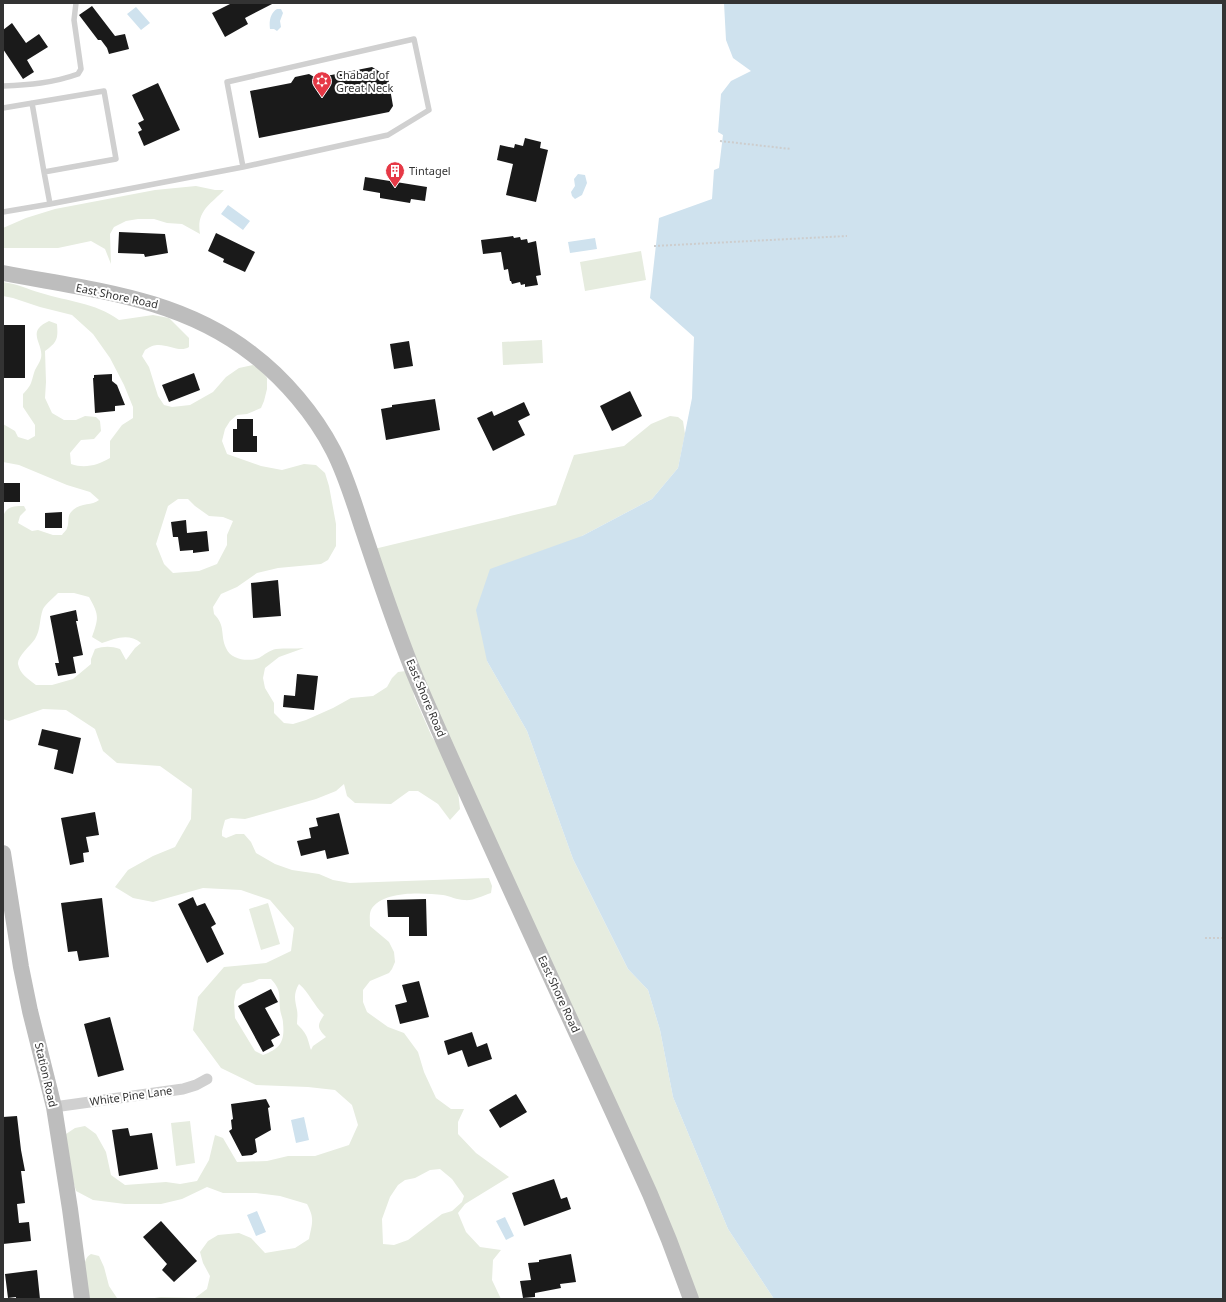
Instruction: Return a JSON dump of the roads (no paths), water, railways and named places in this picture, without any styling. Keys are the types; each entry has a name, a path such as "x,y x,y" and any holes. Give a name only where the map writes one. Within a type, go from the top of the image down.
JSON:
{"main road":[{"name":"East Shore Road","path":"3,273 137,298 197,319 218,330 253,354 286,385 316,421 333,449 344,474 391,612 417,679 473,808 650,1194 669,1240 690,1299"},
{"name":"Station Road","path":"3,853 21,967 54,1107 82,1299"}],"street":[{"name":"White Pine Lane","path":"54,1107 183,1089 196,1085 206,1079"}],"lane":[{"path":"3,86 28,85 61,80 78,74 81,69 74,20 76,3"},
{"path":"3,212 244,167 388,136 429,110 414,39 227,82 244,167"},
{"path":"3,108 104,91 116,159 44,172"},
{"path":"32,103 50,204"}],"water":[{"path":"724,3 1223,3 1223,1299 774,1299 728,1229 673,1097 660,1030 648,990 628,969 573,859 527,731 487,661 476,610 490,569 582,536 652,499 678,468 692,398 694,337 650,298 659,218 712,199 714,170 719,168 723,135 718,132 721,94 731,81 751,71 733,58 726,40"},
{"path":"136,7 150,23 141,30 127,14"},
{"path":"277,9 281,9 283,13 280,21 281,27 277,31 270,29 270,18"},
{"path":"578,174 585,175 587,183 582,195 575,199 571,192 575,186 574,179"},
{"path":"228,205 250,221 243,230 221,214"},
{"path":"595,238 597,249 570,253 568,242"},
{"path":"304,1117 309,1140 296,1143 291,1120"},
{"path":"257,1211 266,1232 256,1236 247,1215"},
{"path":"505,1217 514,1236 506,1240 496,1221"}],"place":[{"name":"Chabad of Great Neck","path":"322,98"},
{"name":"Tintagel","path":"395,188"}]}
